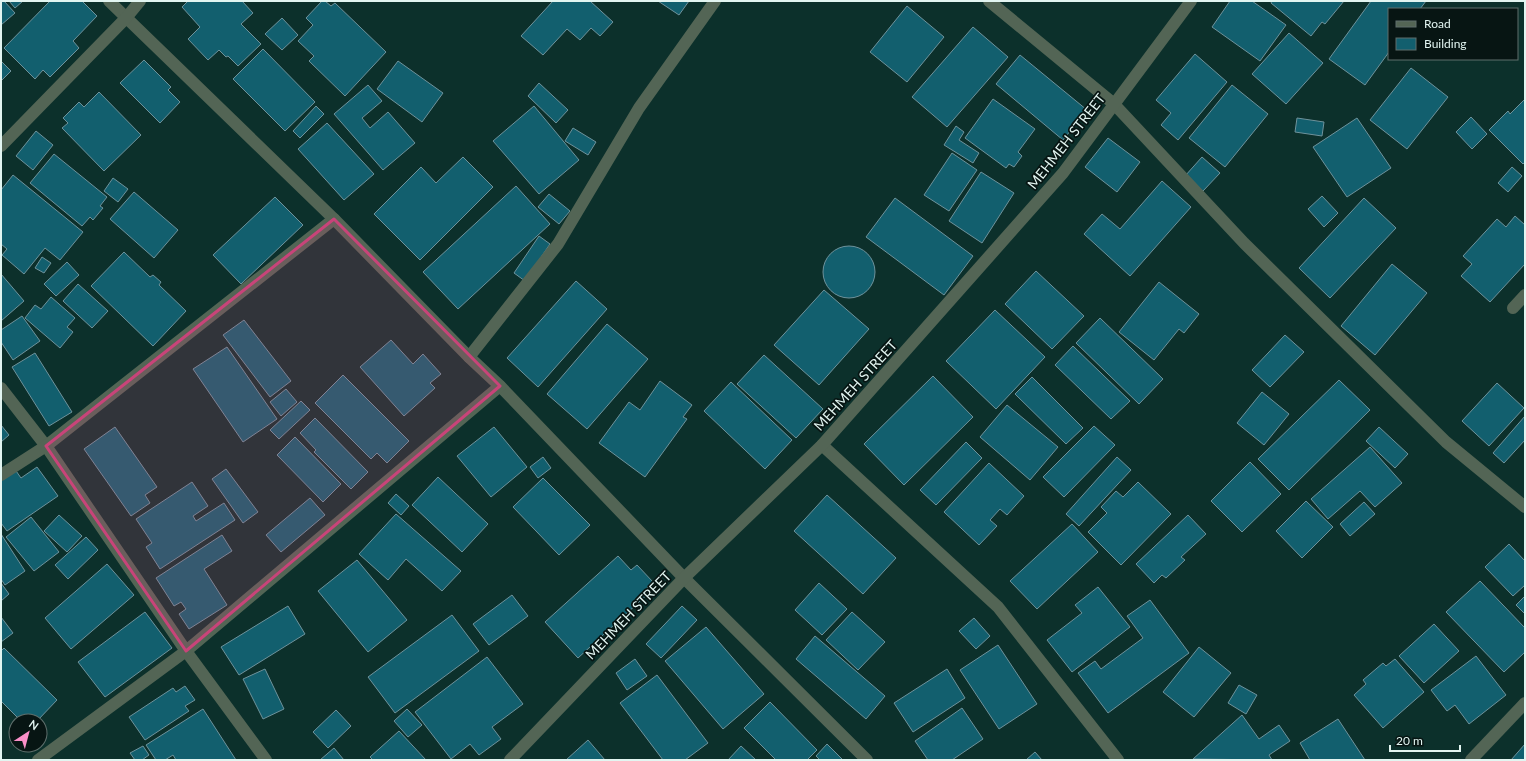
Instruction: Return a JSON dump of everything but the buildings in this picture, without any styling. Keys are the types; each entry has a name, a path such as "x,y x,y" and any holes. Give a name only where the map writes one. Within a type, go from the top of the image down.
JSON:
{"street":[{"path":"109,1 334,219 469,357 500,386 684,578 867,760"},
{"path":"1,146 126,18 140,1"},
{"path":"469,357 558,244 639,108 715,1"},
{"path":"989,1 1114,104 1244,243 1446,442 1525,507"},
{"name":"MEHMEH STREET","path":"510,760 684,578 822,445 1063,173 1191,1"},
{"path":"1,475 46,446 334,219"},
{"path":"1513,308 1525,296"},
{"path":"38,760 186,651 500,386"},
{"path":"1,388 46,446 186,651 266,760"},
{"path":"822,445 998,607 1118,760"},
{"path":"1471,760 1525,703"}],"highlighted area":[{"path":"334,219 500,386 186,651 46,446"}]}
